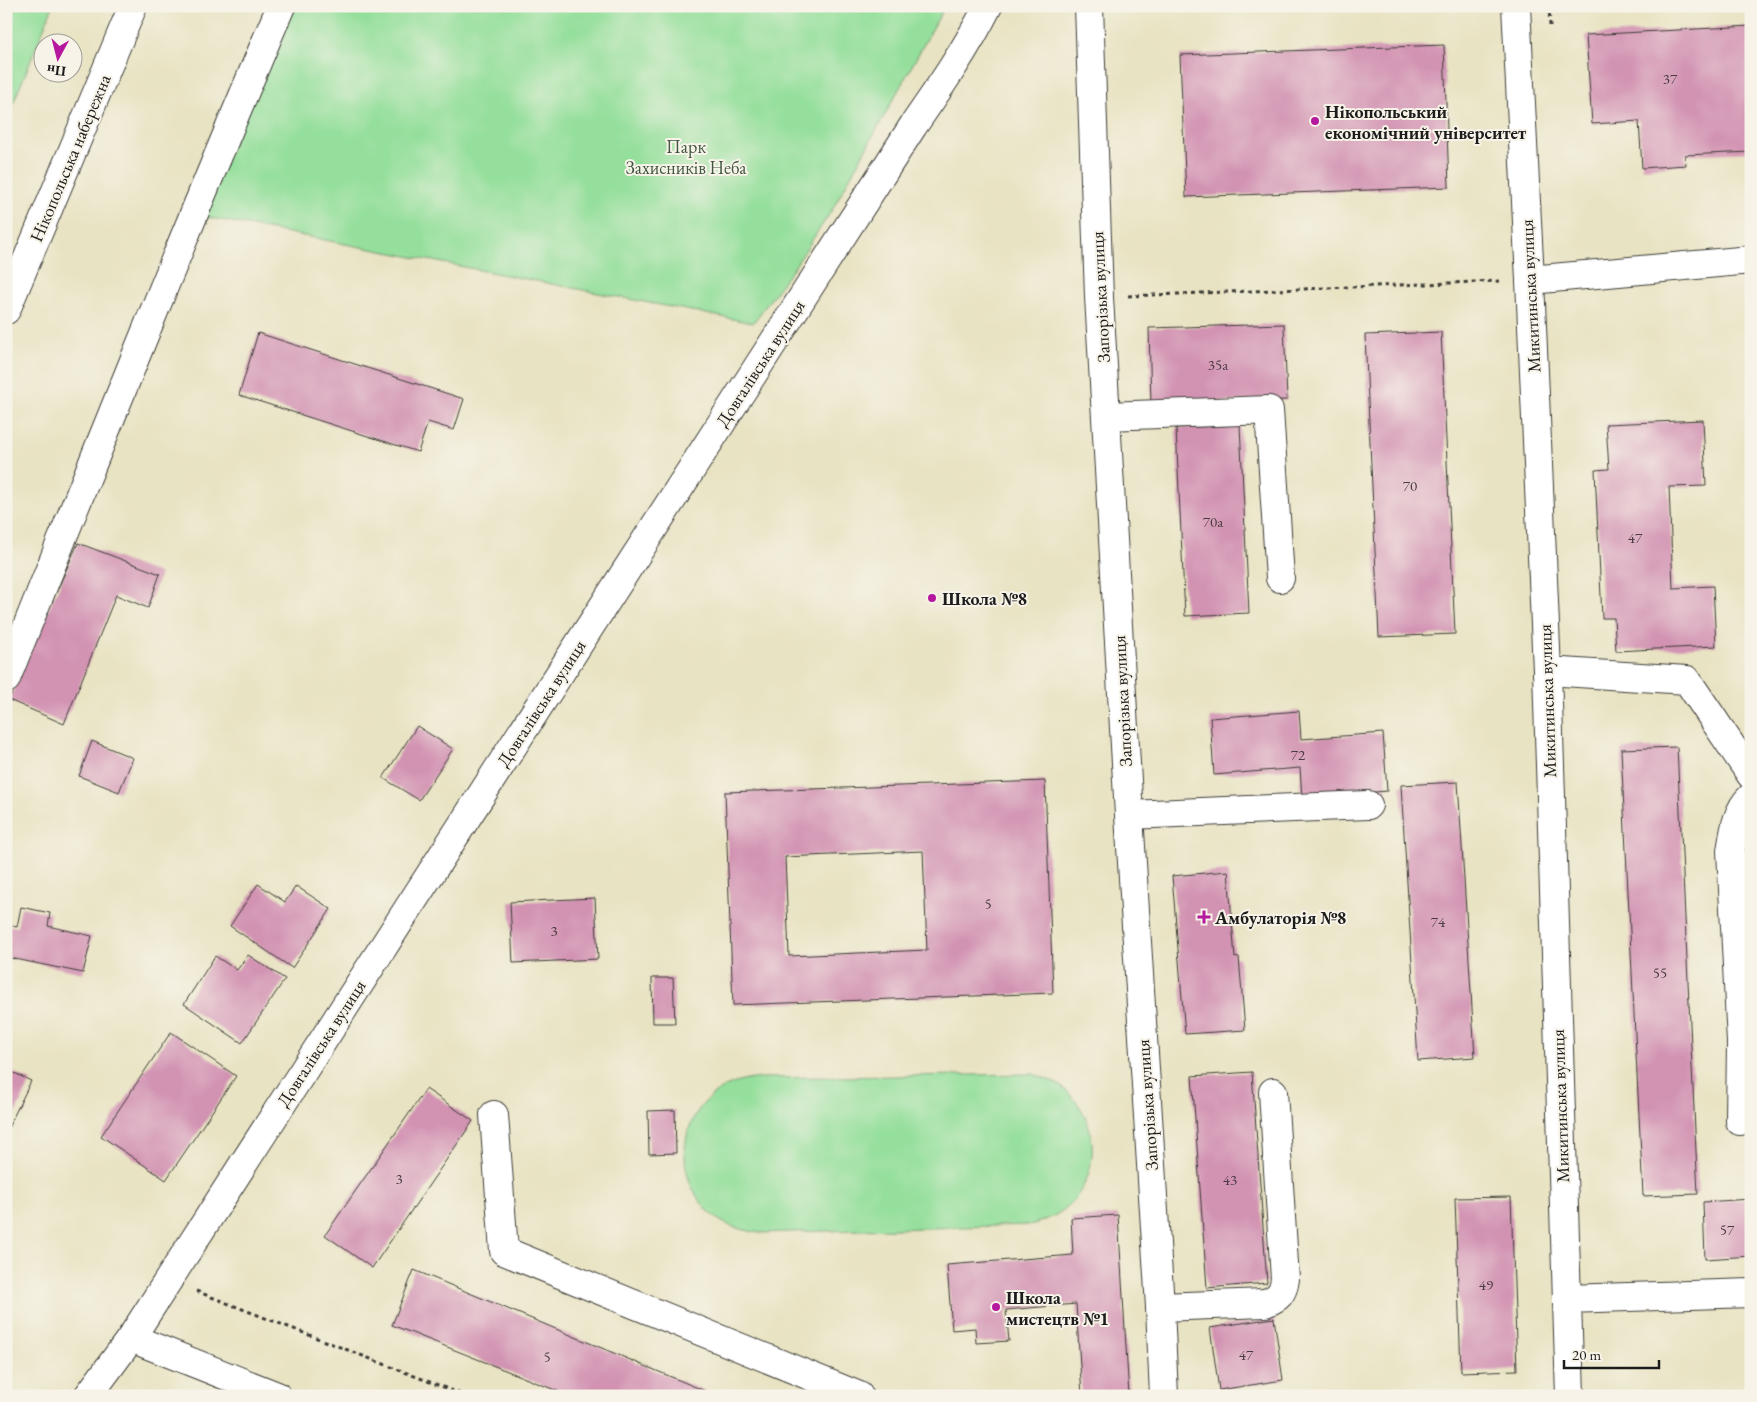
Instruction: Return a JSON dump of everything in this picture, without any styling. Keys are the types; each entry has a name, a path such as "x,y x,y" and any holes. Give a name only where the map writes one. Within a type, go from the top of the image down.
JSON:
{"street":[{"name":"Нікопольська набережна","path":"6,310 133,6"},
{"path":"6,679 99,445 281,6"},
{"name":"Довгалівська вулиця","path":"88,1396 131,1338 935,94 979,25 988,6"},
{"name":"Запорізька вулиця","path":"1089,6 1099,297 1164,1396"},
{"name":"Микитинська вулиця","path":"1516,6 1530,280 1546,671 1570,1396"},
{"path":"1530,280 1751,260"},
{"path":"1106,416 1269,410 1280,578"},
{"path":"1546,671 1688,680 1751,775"},
{"path":"1740,1122 1741,1042 1744,999 1731,851 1735,824 1745,803 1751,798"},
{"path":"1129,815 1368,805"},
{"path":"1160,1307 1265,1303 1275,1300 1282,1294 1284,1279 1273,1092"},
{"path":"494,1115 504,1251 858,1396"},
{"path":"1567,1299 1751,1293"},
{"path":"131,1338 277,1396"}],"path":[{"path":"1099,297 1530,280"},
{"path":"168,1280 466,1396"}],"green space":[{"path":"6,6 53,6 42,32 32,32 32,57 6,121"},
{"name":"Парк Захисників Неба","path":"293,6 945,6 832,210 795,266 753,323 201,216"},
{"path":"1033,1074 1060,1086 1076,1102 1085,1117 1091,1133 1092,1150 1090,1167 1085,1183 1075,1198 1062,1211 1034,1224 759,1233 733,1227 719,1220 705,1207 695,1192 688,1176 685,1158 686,1140 691,1123 700,1108 714,1094 738,1082 764,1078"}],"building":[{"path":"1751,26 1751,152 1685,155 1686,165 1642,168 1639,121 1592,124 1586,35"},
{"name":"Нікопольський економічний університет","path":"1444,45 1449,187 1186,197 1180,55"},
{"path":"1284,324 1287,400 1151,404 1149,328"},
{"path":"1441,332 1455,634 1379,637 1365,335"},
{"path":"258,333 464,399 454,430 428,422 418,452 239,395"},
{"path":"1703,420 1706,486 1669,487 1673,588 1713,586 1716,646 1616,651 1614,618 1602,618 1595,470 1609,469 1606,424"},
{"path":"1240,425 1249,613 1185,616 1176,428"},
{"path":"78,543 160,574 148,608 116,595 64,724 9,700"},
{"path":"1299,711 1301,739 1383,733 1387,791 1302,798 1300,768 1214,775 1210,718"},
{"path":"417,726 453,749 419,800 383,778"},
{"path":"92,741 133,758 119,792 79,776"},
{"path":"1677,747 1698,1194 1643,1196 1621,749"},
{"path":"1045,781 1053,993 733,1005 725,792","holes":["923,851 927,950 789,956 785,857"]},
{"path":"1458,782 1475,1057 1418,1061 1401,785"},
{"name":"Амбулаторія №8","path":"1228,871 1235,958 1239,957 1245,1030 1185,1034 1172,876"},
{"path":"258,884 285,902 296,886 331,909 292,968 230,926"},
{"path":"595,898 598,959 513,963 510,902"},
{"path":"21,907 50,913 48,926 92,936 83,973 6,957 6,925 17,927"},
{"path":"248,955 285,979 242,1043 184,1004 215,956 237,970"},
{"path":"652,978 673,978 675,1023 653,1023"},
{"path":"171,1032 236,1076 166,1180 101,1136"},
{"path":"6,1069 31,1081 6,1132"},
{"path":"1252,1072 1267,1283 1207,1288 1192,1076"},
{"path":"426,1089 473,1121 372,1268 325,1235"},
{"path":"675,1110 676,1153 649,1154 648,1111"},
{"path":"1511,1197 1517,1370 1461,1372 1455,1198"},
{"path":"1751,1199 1751,1256 1705,1259 1703,1202"},
{"name":"Школа мистецтв №1","path":"1118,1215 1129,1396 1082,1396 1076,1304 1006,1310 1009,1341 976,1343 975,1328 952,1330 947,1265 1073,1255 1071,1218"},
{"path":"414,1270 718,1396 570,1396 392,1325"},
{"path":"1274,1318 1283,1380 1219,1390 1210,1328"}],"place":[{"name":"Нікопольський економічний університет","path":"1315,121"},
{"name":"Школа №8","path":"932,598"},
{"name":"Амбулаторія №8","path":"1204,917"},
{"name":"Школа мистецтв №1","path":"996,1307"}]}
